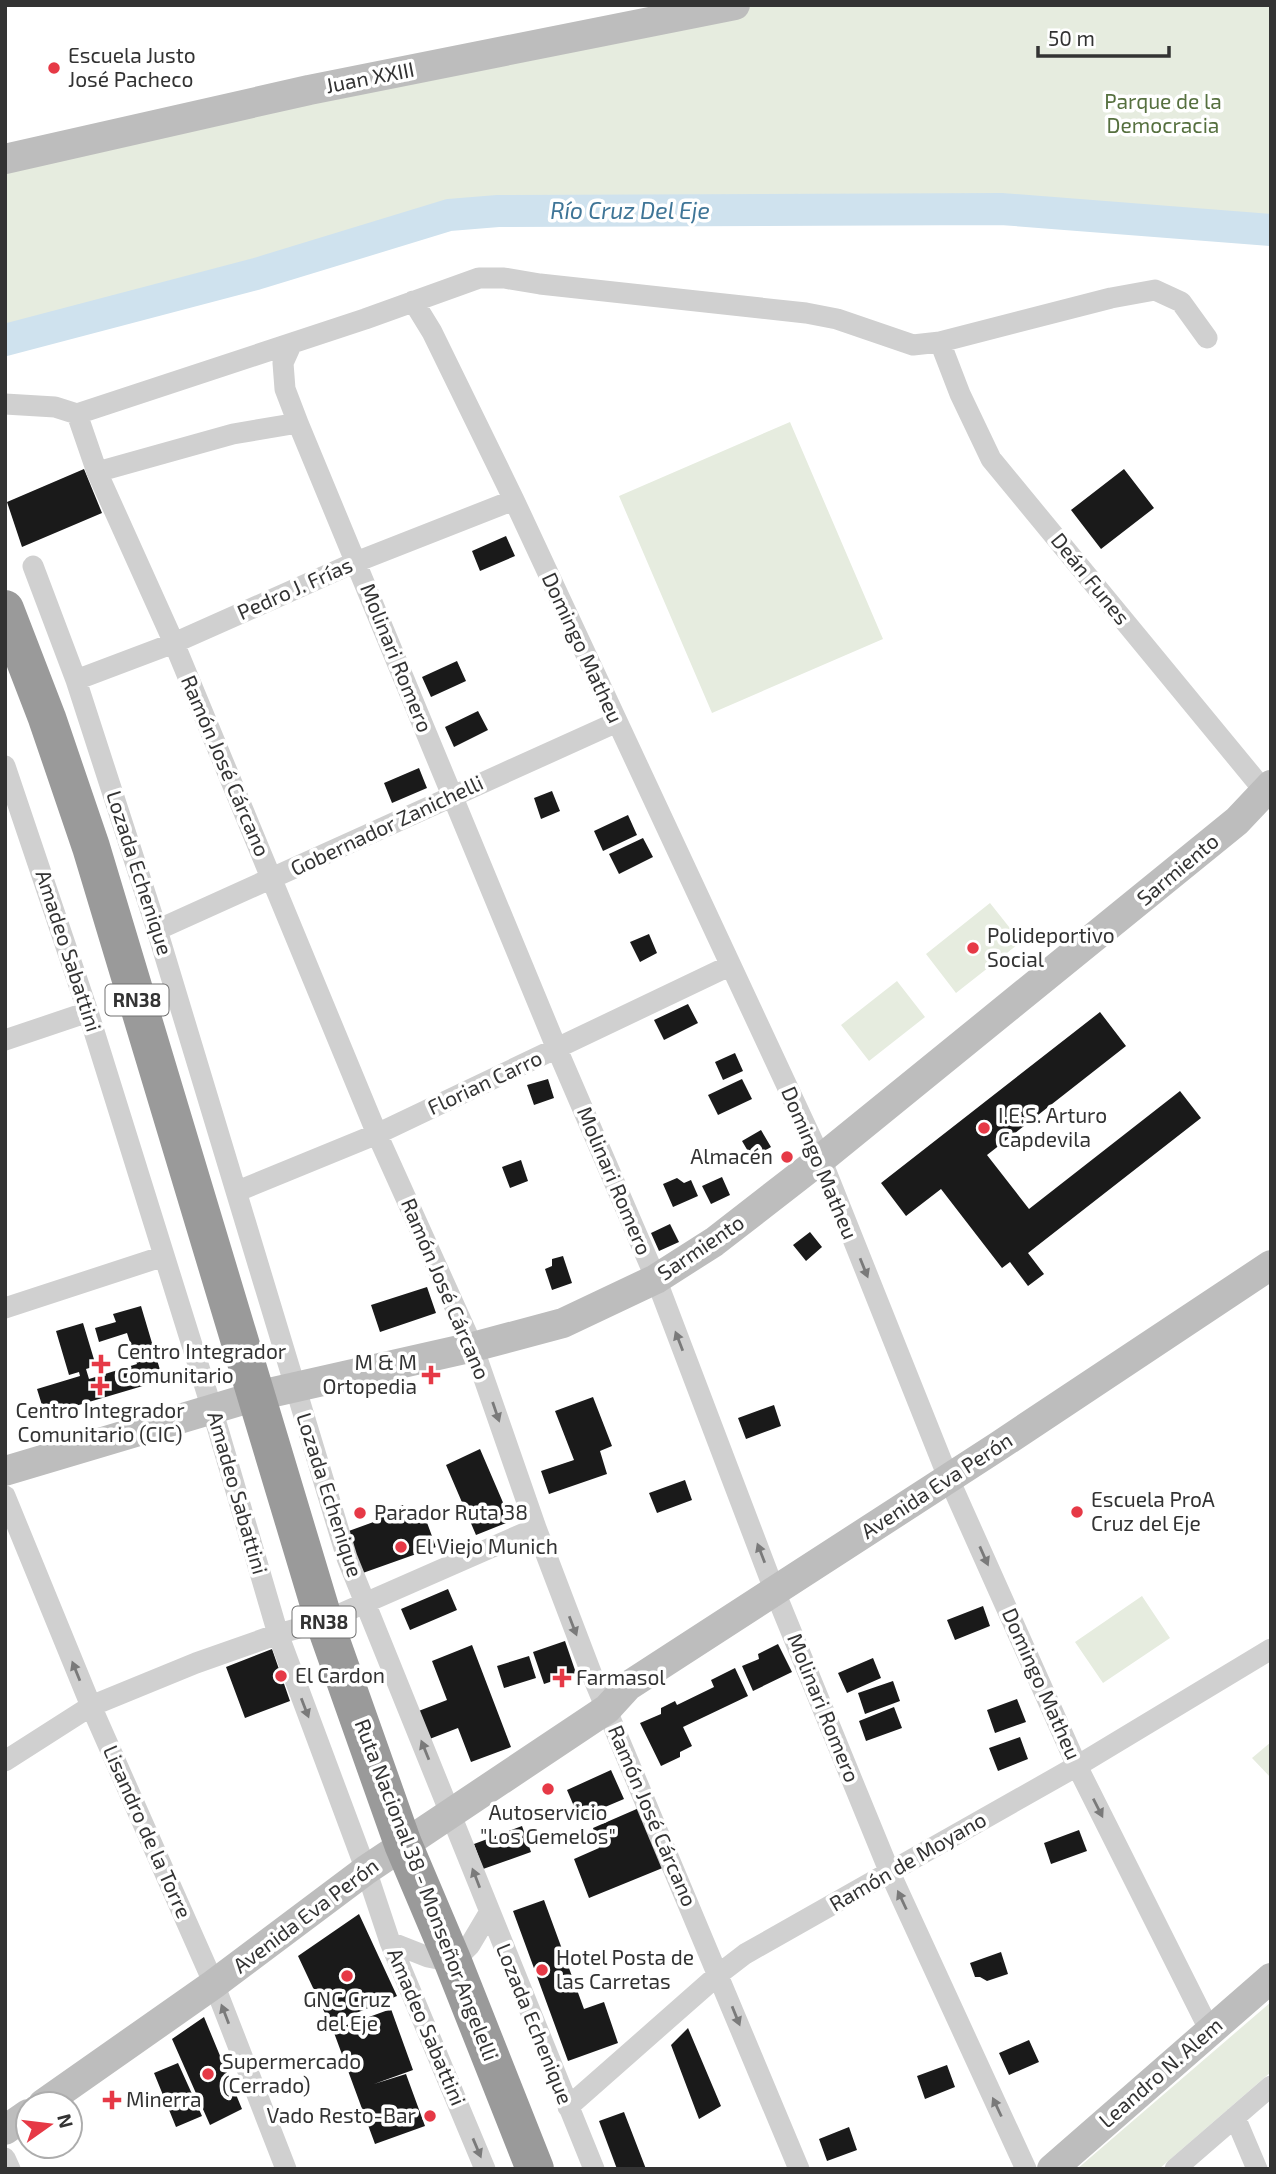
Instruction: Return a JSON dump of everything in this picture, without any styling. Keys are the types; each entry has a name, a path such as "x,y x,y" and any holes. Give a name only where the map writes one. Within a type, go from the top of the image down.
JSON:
{"highway":[{"name":"Ruta Nacional 38 - Monseñor Angelelli","path":"5,609 47,718 91,847 324,1622 403,1844 535,2169"}],"main road":[{"name":"Juan XXIII","path":"5,159 309,90 736,5"},
{"name":"Sarmiento","path":"5,1471 256,1396 474,1347 563,1323 656,1279 714,1242 821,1159 1172,876 1269,792"},
{"name":"Avenida Eva Perón","path":"952,1485 1008,1440 1271,1265"},
{"name":"Avenida Eva Perón","path":"63,2090 214,1984 403,1844 607,1709 628,1686 778,1598 952,1485 1271,1289"},
{"name":"Leandro N. Alem","path":"1052,2169 1271,1979"}],"street":[{"path":"5,404 55,407 77,414 479,278 504,278 806,313 837,319 913,345 1155,290 1181,302 1207,338"},
{"name":"Domingo Matheu","path":"412,302 432,332 514,500 821,1159 952,1485 1077,1766 1210,2031"},
{"name":"Deán Funes","path":"940,341 960,394 992,459 1269,792"},
{"name":"Molinari Romero","path":"292,343 283,363 285,389 298,423 557,1049 656,1279 778,1598 890,1873 1026,2169"},
{"name":"Ramón José Cárcano","path":"77,414 97,471 173,643 377,1134 474,1347 537,1528 607,1709 799,2169"},
{"path":"97,471 233,434 298,423"},
{"name":"Pedro J. Frías","path":"76,680 173,643 356,562 514,500"},
{"name":"Lozada Echenique","path":"33,566 76,680 157,930 347,1558 594,2169"},
{"name":"Gobernador Zanichelli","path":"157,930 617,722"},
{"name":"Amadeo Sabattini","path":"5,766 88,1012 212,1409 278,1634 390,1942 485,2169"},
{"name":"Florian Carro","path":"238,1191 377,1134 729,966"},
{"path":"5,1040 88,1012"},
{"path":"5,1308 164,1256"},
{"name":"Lisandro de la Torre","path":"5,1496 91,1706 214,1984 286,2169"},
{"path":"5,1761 91,1706 196,1663 278,1634 324,1622 537,1528"},
{"name":"Ramón de Moyano","path":"568,2107 745,1954 1077,1766 1271,1649"},
{"path":"390,1942 428,1957 453,1962 470,1945 489,1913"},
{"path":"1175,2169 1271,2086"},
{"path":"1236,2117 1257,2169"},
{"path":"5,2158 10,2169"}],"green space":[{"name":"Parque de la Democracia","path":"735,5 1271,5 1271,230 1001,209 498,211 449,215 256,274 7,339 5,159"},
{"path":"790,422 883,639 712,713 619,496"},
{"name":"Polideportivo Social","path":"990,903 1021,942 956,993 926,954"},
{"path":"897,981 925,1017 869,1061 841,1025"},
{"path":"1142,1596 1170,1638 1103,1683 1075,1642"},
{"path":"1271,1742 1271,1778 1252,1758"},
{"path":"1271,2002 1271,2072 1159,2169 1077,2169"}],"building":[{"path":"84,469 102,513 22,547 7,502"},
{"path":"1124,469 1154,508 1101,549 1071,510"},
{"path":"506,536 515,556 480,571 472,551"},
{"path":"457,661 466,681 431,697 422,677"},
{"path":"478,711 488,730 454,747 445,727"},
{"path":"419,768 427,788 392,803 384,783"},
{"path":"552,791 560,811 541,819 534,798"},
{"path":"628,815 637,835 603,851 594,831"},
{"path":"643,838 653,857 619,874 609,854"},
{"path":"649,934 657,953 640,962 630,942"},
{"path":"688,1004 698,1023 664,1040 654,1020"},
{"path":"1100,1012 1126,1046 987,1155 1029,1209 1180,1091 1201,1118 1028,1253 1044,1274 1028,1286 1010,1262 1002,1268 941,1189 906,1216 881,1183"},
{"path":"735,1053 743,1071 723,1080 715,1062"},
{"path":"548,1079 554,1098 534,1105 527,1085"},
{"path":"742,1079 752,1099 718,1115 708,1095"},
{"path":"761,1130 771,1147 752,1158 742,1141"},
{"path":"521,1160 528,1181 510,1188 502,1167"},
{"path":"722,1177 730,1195 711,1204 702,1186"},
{"path":"677,1178 684,1183 691,1180 698,1196 673,1207 663,1184"},
{"path":"670,1224 679,1242 659,1251 651,1233"},
{"path":"810,1232 822,1247 806,1261 793,1245"},
{"path":"563,1256 572,1283 552,1290 545,1269 552,1266 552,1259"},
{"path":"427,1287 436,1313 380,1332 371,1305"},
{"path":"141,1306 163,1380 45,1415 37,1389 80,1376 79,1372 69,1375 56,1331 83,1323 96,1366 86,1369 89,1379 137,1364 127,1333 99,1342 95,1328 116,1322 113,1314"},
{"path":"593,1397 612,1446 600,1451 607,1474 549,1494 541,1471 574,1460 555,1411"},
{"path":"774,1405 781,1426 746,1439 738,1418"},
{"path":"480,1449 511,1521 476,1535 446,1465"},
{"path":"685,1480 692,1500 657,1513 649,1493"},
{"path":"403,1505 407,1515 422,1509 436,1547 360,1574 346,1532 379,1520 377,1514"},
{"path":"448,1589 457,1610 410,1630 401,1609"},
{"path":"983,1606 990,1626 955,1640 947,1620"},
{"path":"565,1641 576,1673 544,1684 533,1652"},
{"path":"778,1644 792,1672 753,1691 742,1666 759,1659 758,1654"},
{"path":"472,1645 511,1747 471,1762 458,1728 427,1740 416,1712 447,1700 432,1661"},
{"path":"272,1649 290,1701 245,1718 226,1667"},
{"path":"529,1656 536,1678 504,1688 497,1666"},
{"path":"873,1658 881,1678 847,1693 838,1673"},
{"path":"735,1668 748,1696 683,1727 692,1746 680,1752 680,1757 661,1766 640,1723 661,1714 661,1708 675,1701 677,1705 714,1687 711,1680"},
{"path":"893,1681 900,1701 865,1714 858,1693"},
{"path":"1017,1699 1026,1722 995,1733 987,1710"},
{"path":"894,1707 902,1728 866,1741 859,1721"},
{"path":"1020,1737 1028,1759 998,1771 989,1748"},
{"path":"611,1770 624,1799 579,1818 567,1790"},
{"path":"639,1808 665,1867 589,1898 574,1859 599,1848 593,1828"},
{"path":"522,1826 531,1852 483,1869 474,1844"},
{"path":"1079,1830 1087,1851 1051,1864 1044,1843"},
{"path":"544,1900 584,2009 604,2002 618,2043 568,2061 513,1911"},
{"name":"GNC Cruz del Eje","path":"359,1914 397,1996 330,2024 298,1956"},
{"path":"1001,1952 1008,1974 987,1981 975,1977 970,1963"},
{"path":"391,2009 413,2070 374,2084 406,2074 425,2126 375,2144 333,2030"},
{"name":"Supermercado (Cerrado)","path":"204,2017 242,2109 210,2125 172,2039"},
{"path":"688,2028 721,2106 699,2119 671,2045"},
{"path":"1029,2040 1039,2062 1009,2075 999,2053"},
{"path":"178,2063 202,2116 176,2127 154,2073"},
{"path":"947,2065 955,2087 925,2099 917,2076"},
{"path":"624,2112 646,2169 617,2169 599,2121"},
{"path":"849,2127 857,2150 827,2161 819,2139"}],"waterway":[{"name":"Río Cruz Del Eje","path":"5,340 256,274 449,215 498,211 1001,209 1271,230"}],"place":[{"name":"Escuela Justo José Pacheco","path":"54,68"},
{"name":"Polideportivo Social","path":"973,948"},
{"name":"I.E.S. Arturo Capdevila","path":"984,1128"},
{"name":"Almacén","path":"787,1157"},
{"name":"Centro Integrador Comunitario","path":"101,1364"},
{"name":"M & M Ortopedia","path":"431,1375"},
{"name":"Centro Integrador Comunitario (CIC)","path":"100,1386"},
{"name":"Escuela ProA Cruz del Eje","path":"1077,1512"},
{"name":"Parador Ruta 38","path":"360,1513"},
{"name":"El Viejo Munich","path":"401,1547"},
{"name":"El Cardon","path":"281,1676"},
{"name":"Farmasol","path":"562,1678"},
{"name":"Autoservicio \"Los Gemelos\"","path":"548,1789"},
{"name":"Hotel Posta de las Carretas","path":"542,1970"},
{"name":"GNC Cruz del Eje","path":"347,1976"},
{"name":"Supermercado (Cerrado)","path":"208,2074"},
{"name":"Minerra","path":"112,2100"},
{"name":"Vado Resto-Bar","path":"430,2116"}]}
